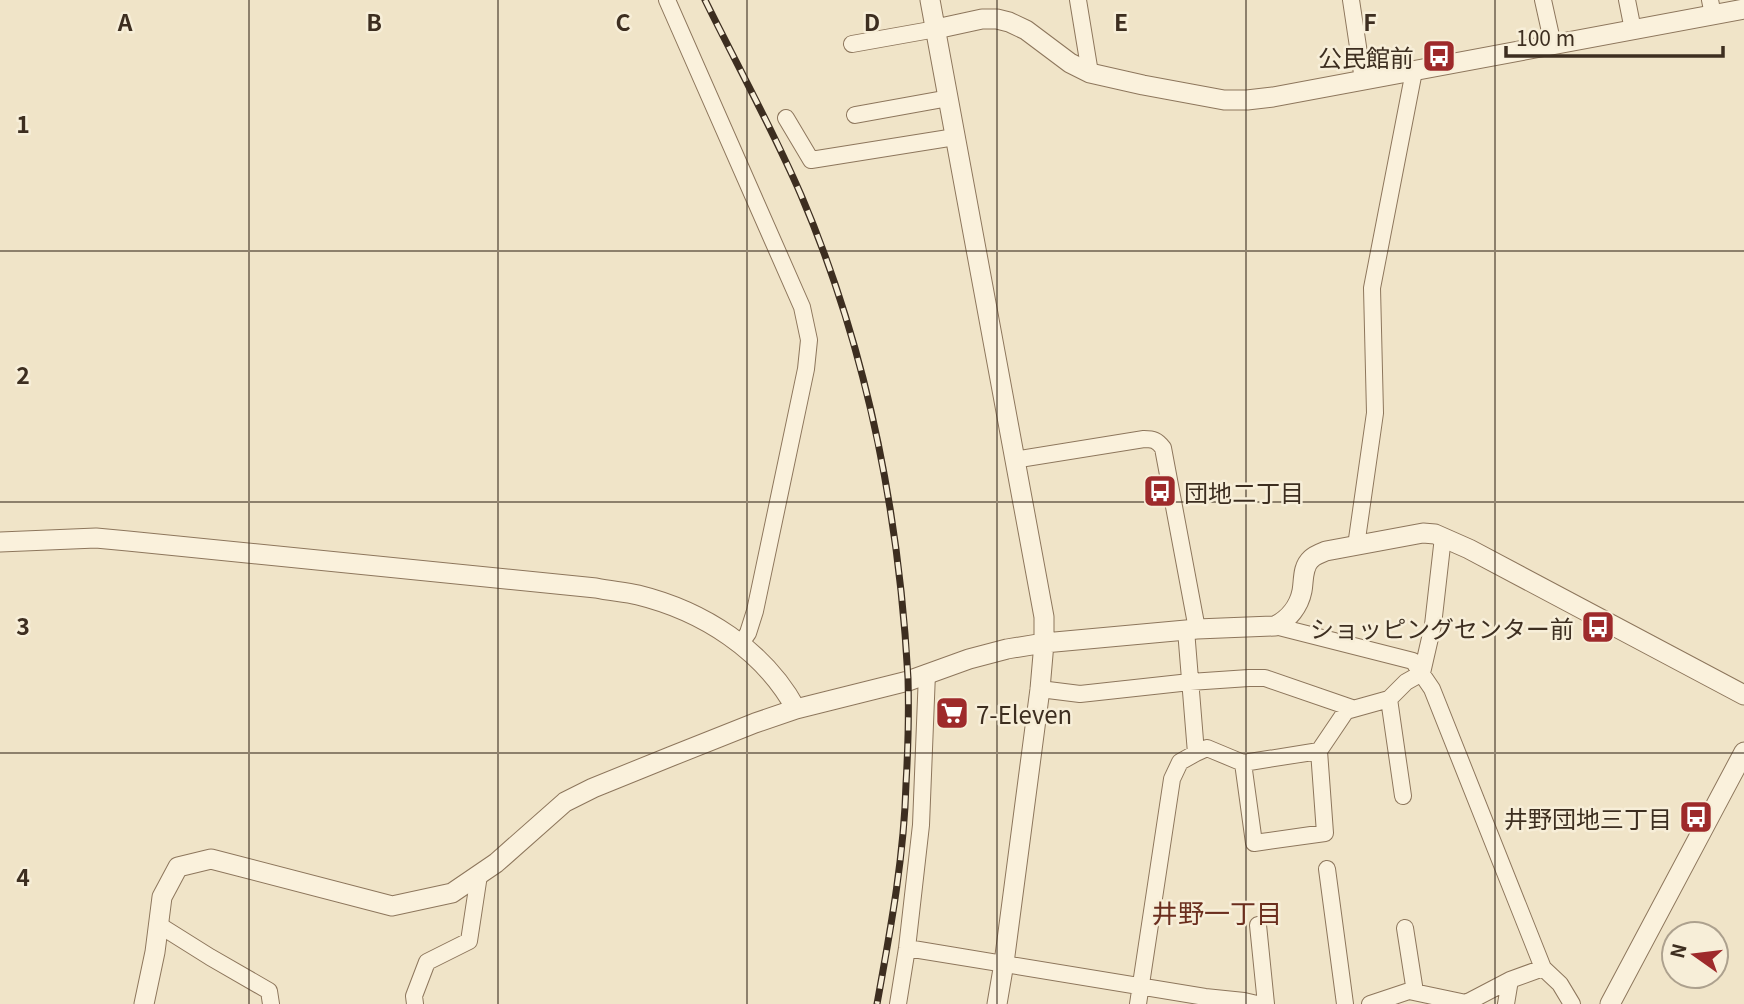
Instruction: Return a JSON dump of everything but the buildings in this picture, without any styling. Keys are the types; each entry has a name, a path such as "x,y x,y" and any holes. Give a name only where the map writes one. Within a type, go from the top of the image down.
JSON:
{"street":[{"path":"667,0 802,307 809,340 806,369 755,611 748,633 741,643"},
{"path":"930,0 1044,617 1040,689 997,1004"},
{"path":"1078,0 1090,73"},
{"path":"1351,0 1363,80"},
{"path":"1544,0 1553,44"},
{"path":"1628,0 1633,30"},
{"path":"852,44 982,19 997,19 1026,30 1070,63 1090,73 1224,100 1247,100 1633,30 1712,8 1744,9"},
{"path":"1356,546 1375,413 1372,288 1414,71"},
{"path":"855,115 948,98"},
{"path":"786,118 811,160 956,137"},
{"path":"1014,460 1144,439 1152,439 1163,448 1191,629 1189,682 1196,753"},
{"path":"1275,626 1285,621 1296,607 1307,565 1312,558 1326,551 1423,533 1435,534 1744,695"},
{"path":"1243,763 1254,843 1325,833 1319,751 1346,711 1389,699 1406,682 1422,673 1433,625 1443,537"},
{"path":"0,542 117,540 596,588 638,595 680,609 741,643 768,668 785,689 796,709"},
{"path":"144,1004 155,952 162,897 178,867 211,859 392,906 452,893 496,863 565,802 638,769 796,709 908,681 969,659 1007,649 1191,629 1275,626 1413,660 1432,689 1543,968 1560,984 1572,1004"},
{"path":"898,1004 921,825 927,673"},
{"path":"1040,689 1080,695 1189,682 1265,678 1352,708"},
{"path":"1389,699 1403,796"},
{"path":"1138,1004 1172,779 1180,762 1207,748 1243,763 1319,751"},
{"path":"1611,1004 1744,752"},
{"path":"1327,869 1345,1004"},
{"path":"415,1004 415,996 427,962 469,941 479,875"},
{"path":"159,925 269,991 271,1004"},
{"path":"1258,925 1266,1004"},
{"path":"1405,928 1415,992"},
{"path":"907,948 1141,986 1205,1000 1256,1004"},
{"path":"1370,1004 1409,991 1466,1003 1510,980 1543,968"},
{"path":"1506,1004 1510,980"}],"railway":[{"path":"705,0 778,145 824,253 861,371 887,493 903,616 908,678 908,731 905,812 899,867 877,1004"}],"place":[{"name":"公民館前","path":"1439,56"},
{"name":"団地二丁目","path":"1160,491"},
{"name":"ショッピングセンター前","path":"1598,627"},
{"name":"7-Eleven","path":"952,713"},
{"name":"井野団地三丁目","path":"1696,817"}],"district":[{"name":"井野一丁目","path":"1217,911"}]}
